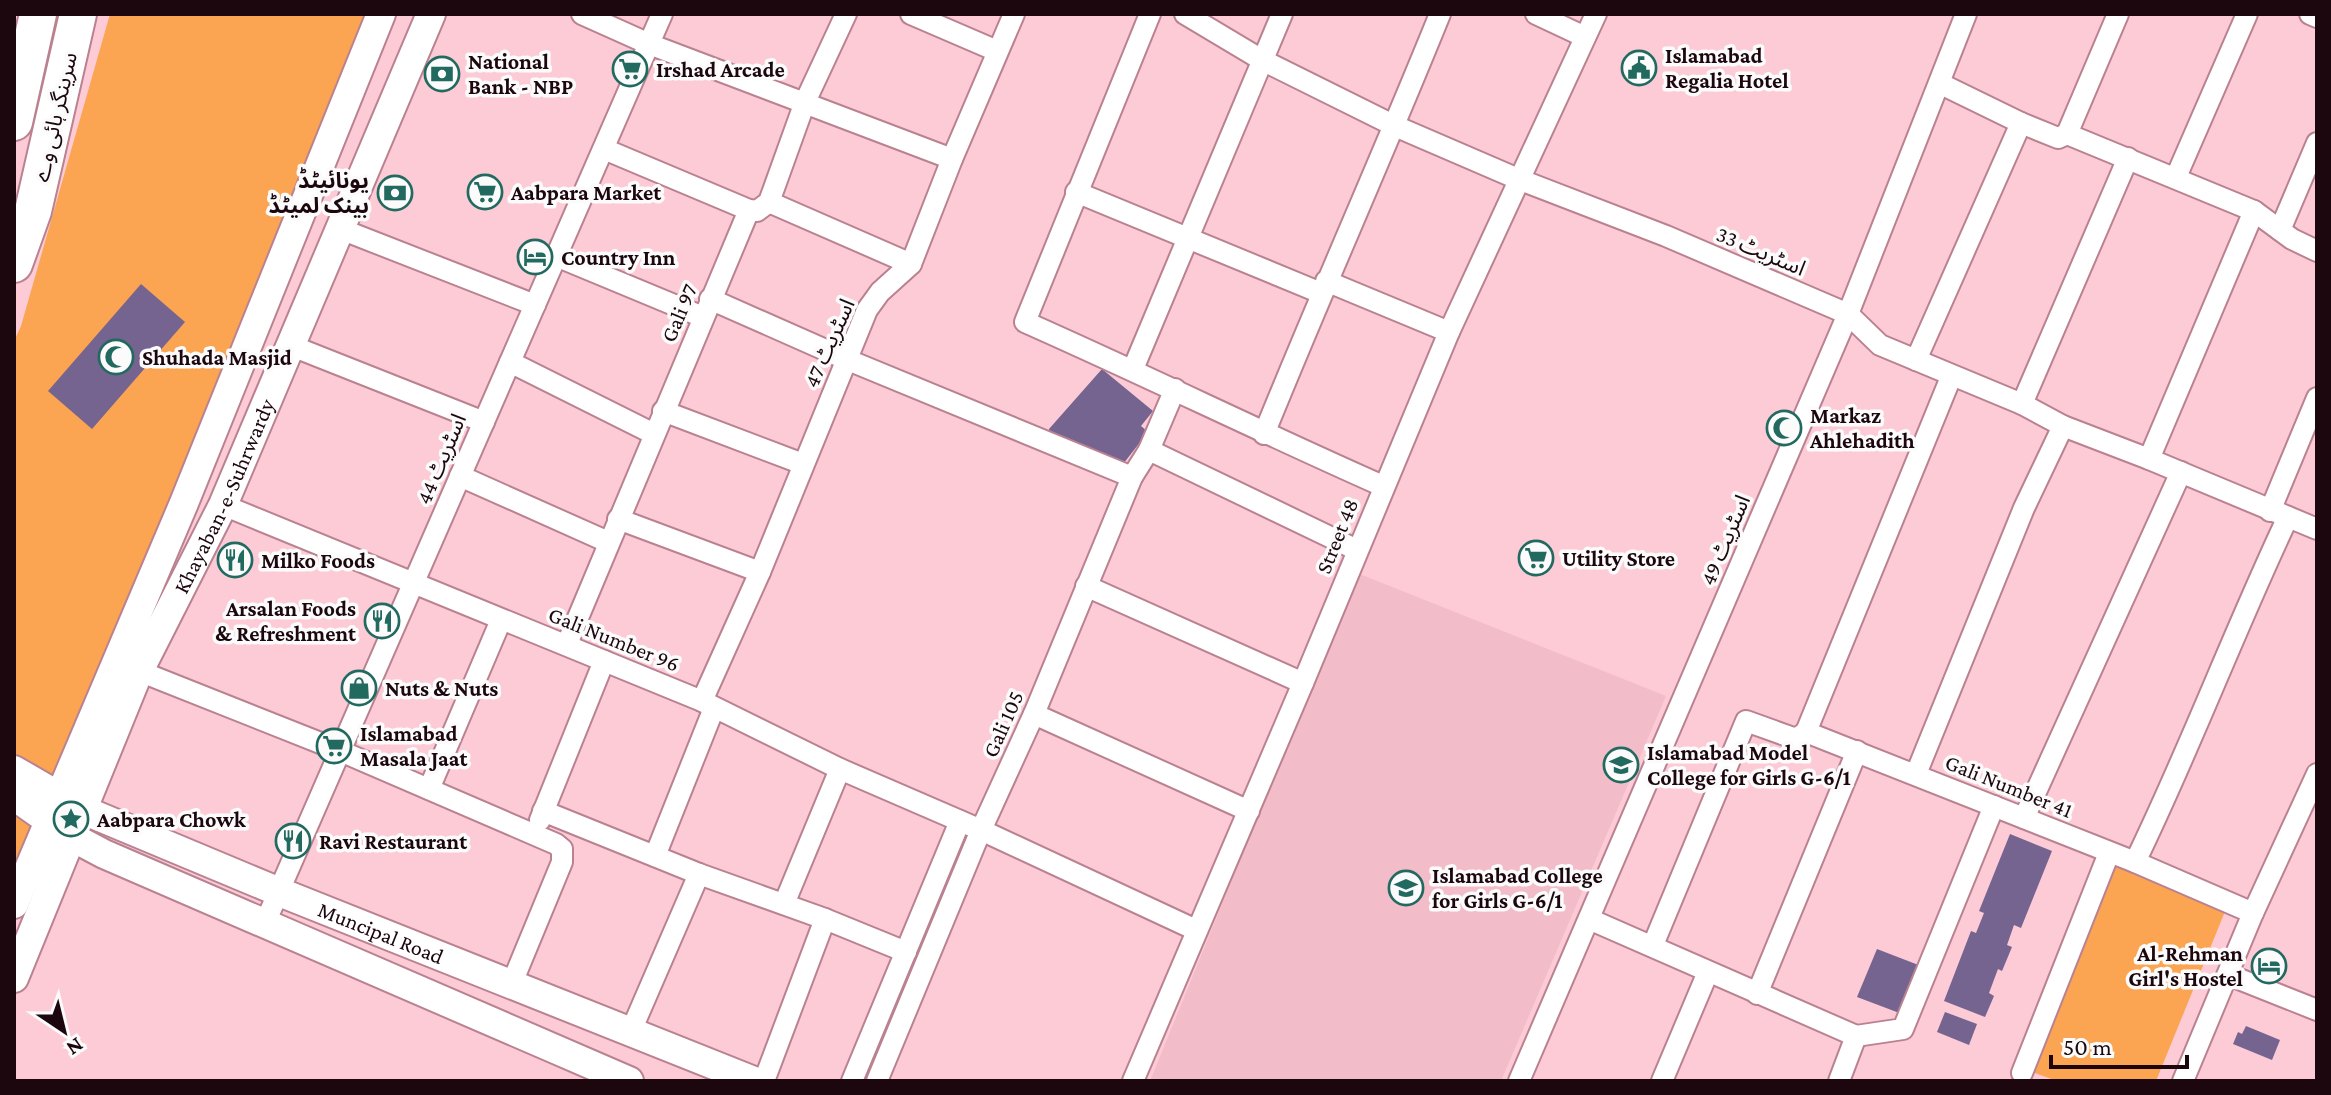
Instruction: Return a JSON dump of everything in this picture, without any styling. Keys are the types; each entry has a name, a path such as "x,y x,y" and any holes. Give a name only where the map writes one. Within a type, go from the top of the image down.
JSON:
{"highway":[{"name":"سرینگر ہائی وے","path":"14,122 38,14"},
{"name":"سرینگر ہائی وے","path":"14,264 33,211 78,14"}],"main road":[{"name":"Khayaban-e-Suhrwardy","path":"14,978 66,816 184,503 381,14"},
{"name":"Khayaban-e-Suhrwardy","path":"14,904 66,816 223,505 431,14"},
{"name":"Muncipal Road","path":"14,770 104,854 629,1081"},
{"name":"Muncipal Road","path":"14,796 277,891 754,1081"}],"street":[{"path":"582,14 649,44 952,159"},
{"name":"اسٹریٹ 44","path":"265,923 662,14"},
{"path":"604,149 757,211 769,202 805,102 846,14"},
{"path":"911,14 997,51"},
{"name":"اسٹریٹ 47","path":"655,856 708,704 867,310 880,292 911,264 1014,14"},
{"path":"1150,14 1025,322 1383,486"},
{"name":"اسٹریٹ 33","path":"1185,14 1262,60 1395,126 1848,314 1880,345 2022,404 2063,426 2317,529"},
{"path":"1133,369 1282,14"},
{"path":"1536,14 1585,37"},
{"name":"Street 48","path":"1133,1081 1449,332 1596,14"},
{"name":"اسٹریٹ 49","path":"1519,1081 1848,314 1966,14"},
{"path":"2063,136 2118,14"},
{"path":"2176,177 2247,14"},
{"path":"2310,14 2317,17"},
{"path":"1264,434 1395,126 1437,15"},
{"path":"1941,84 2021,123 2128,158 2254,211 2292,239 2317,251"},
{"path":"1916,360 2021,123"},
{"path":"2280,230 2317,143"},
{"path":"2022,404 2128,158"},
{"path":"1076,192 1188,237 1449,332"},
{"path":"769,202 911,264"},
{"name":"Gali 97","path":"567,644 749,210"},
{"path":"2149,459 2254,211"},
{"path":"338,228 535,305"},
{"path":"556,256 848,360 1132,477"},
{"path":"292,346 484,422"},
{"path":"510,362 654,434"},
{"path":"1806,732 1951,377"},
{"name":"Gali 105","path":"877,1081 1132,477 1149,450 1175,389"},
{"path":"2135,862 2163,805 2246,606 2317,398"},
{"path":"663,411 803,464"},
{"path":"1916,774 2024,508 2063,426"},
{"path":"1149,450 1357,550"},
{"path":"2024,818 2181,472"},
{"path":"460,476 608,542"},
{"name":"Gali Number 96","path":"223,505 708,704 840,769 981,830 1196,930"},
{"path":"618,519 760,572"},
{"path":"1086,586 1303,683"},
{"path":"429,789 501,620"},
{"path":"534,835 604,661"},
{"path":"139,671 338,750 562,849 562,862 512,983"},
{"path":"1034,714 1249,811"},
{"name":"Gali Number 41","path":"1653,945 1746,721 1796,739 1806,732 1857,751 2135,862 2253,913"},
{"path":"1757,994 1857,751"},
{"path":"784,904 840,769"},
{"path":"2183,1081 2200,1018 2229,975 2253,913 2317,774"},
{"path":"1589,919 1856,1036 1903,1029 1994,806"},
{"path":"543,811 906,952"},
{"path":"852,1081 960,821"},
{"path":"2022,1073 2109,853"},
{"path":"631,1031 699,874"},
{"path":"764,1081 825,919"},
{"path":"1662,1081 1708,972"},
{"path":"2229,975 2317,1010"},
{"path":"1839,1081 1856,1036"}],"shaded area":[{"path":"110,14 377,14 14,873 14,341 21,326"},
{"name":"Islamabad College for Girls G-6/1","path":"1357,573 1666,696 1501,1081 1150,1081"},
{"path":"2114,858 2226,909 2156,1081 2057,1081 2029,1071"}],"building":[{"name":"Shuhada Masjid","path":"141,284 185,322 92,429 48,391"},
{"path":"1102,369 1153,411 1141,426 1148,432 1120,468 1050,434 1049,429"},
{"path":"2010,834 2052,851 2021,928 2014,925 2007,945 2012,947 2002,971 1998,969 1989,993 1994,996 1985,1017 1944,1001 1971,931 1976,933 1984,913 1979,911"},
{"path":"1877,949 1921,966 1902,1014 1857,997"},
{"path":"1945,1012 1977,1024 1969,1045 1937,1032"},
{"path":"2246,1026 2280,1040 2272,1060 2233,1044 2238,1032 2242,1034"}],"place":[{"name":"Islamabad Regalia Hotel","path":"1639,68"},
{"name":"Irshad Arcade","path":"630,69"},
{"name":"National Bank - NBP","path":"442,74"},
{"name":"Aabpara Market","path":"485,192"},
{"name":"یونائیٹڈ بینک لمیٹڈ","path":"395,193"},
{"name":"Country Inn","path":"535,257"},
{"name":"Shuhada Masjid","path":"116,357"},
{"name":"Markaz Ahlehadith","path":"1784,428"},
{"name":"Utility Store","path":"1536,558"},
{"name":"Milko Foods","path":"235,560"},
{"name":"Arsalan Foods & Refreshment","path":"382,621"},
{"name":"Nuts & Nuts","path":"359,688"},
{"name":"Islamabad Masala Jaat","path":"334,746"},
{"name":"Islamabad Model College for Girls G-6/1","path":"1621,765"},
{"name":"Aabpara Chowk","path":"71,819"},
{"name":"Ravi Restaurant","path":"293,841"},
{"name":"Islamabad College for Girls G-6/1","path":"1406,888"},
{"name":"Al-Rehman Girl's Hostel","path":"2269,966"}]}
